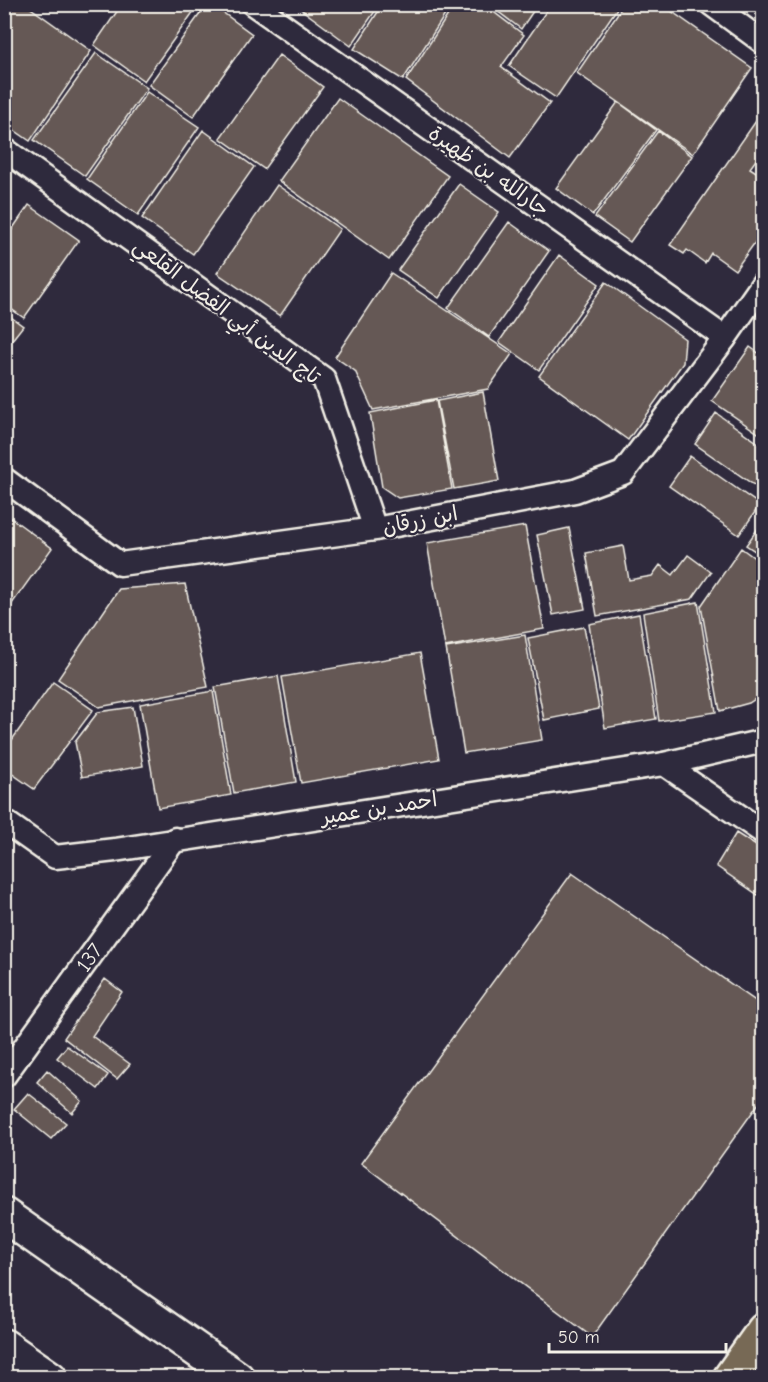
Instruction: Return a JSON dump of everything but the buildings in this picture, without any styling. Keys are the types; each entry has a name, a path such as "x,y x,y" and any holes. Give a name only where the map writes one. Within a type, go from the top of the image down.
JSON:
{"main road":[{"path":"4,1215 237,1377"},
{"path":"730,1377 764,1330"},
{"path":"4,1346 50,1377"}],"street":[{"name":"جارالله بن ظهيرة","path":"253,4 724,338"},
{"path":"711,4 764,43"},
{"name":"تاج الدين أبي الفضل القلعي","path":"4,149 324,379 375,529"},
{"name":"ابن زرقان","path":"4,479 120,564 375,529 575,491 623,473 764,282"},
{"name":"احمد بن عمير","path":"4,821 55,857 664,764 764,741"},
{"path":"664,764 764,833"},
{"name":"137","path":"4,1076 175,839"}]}
